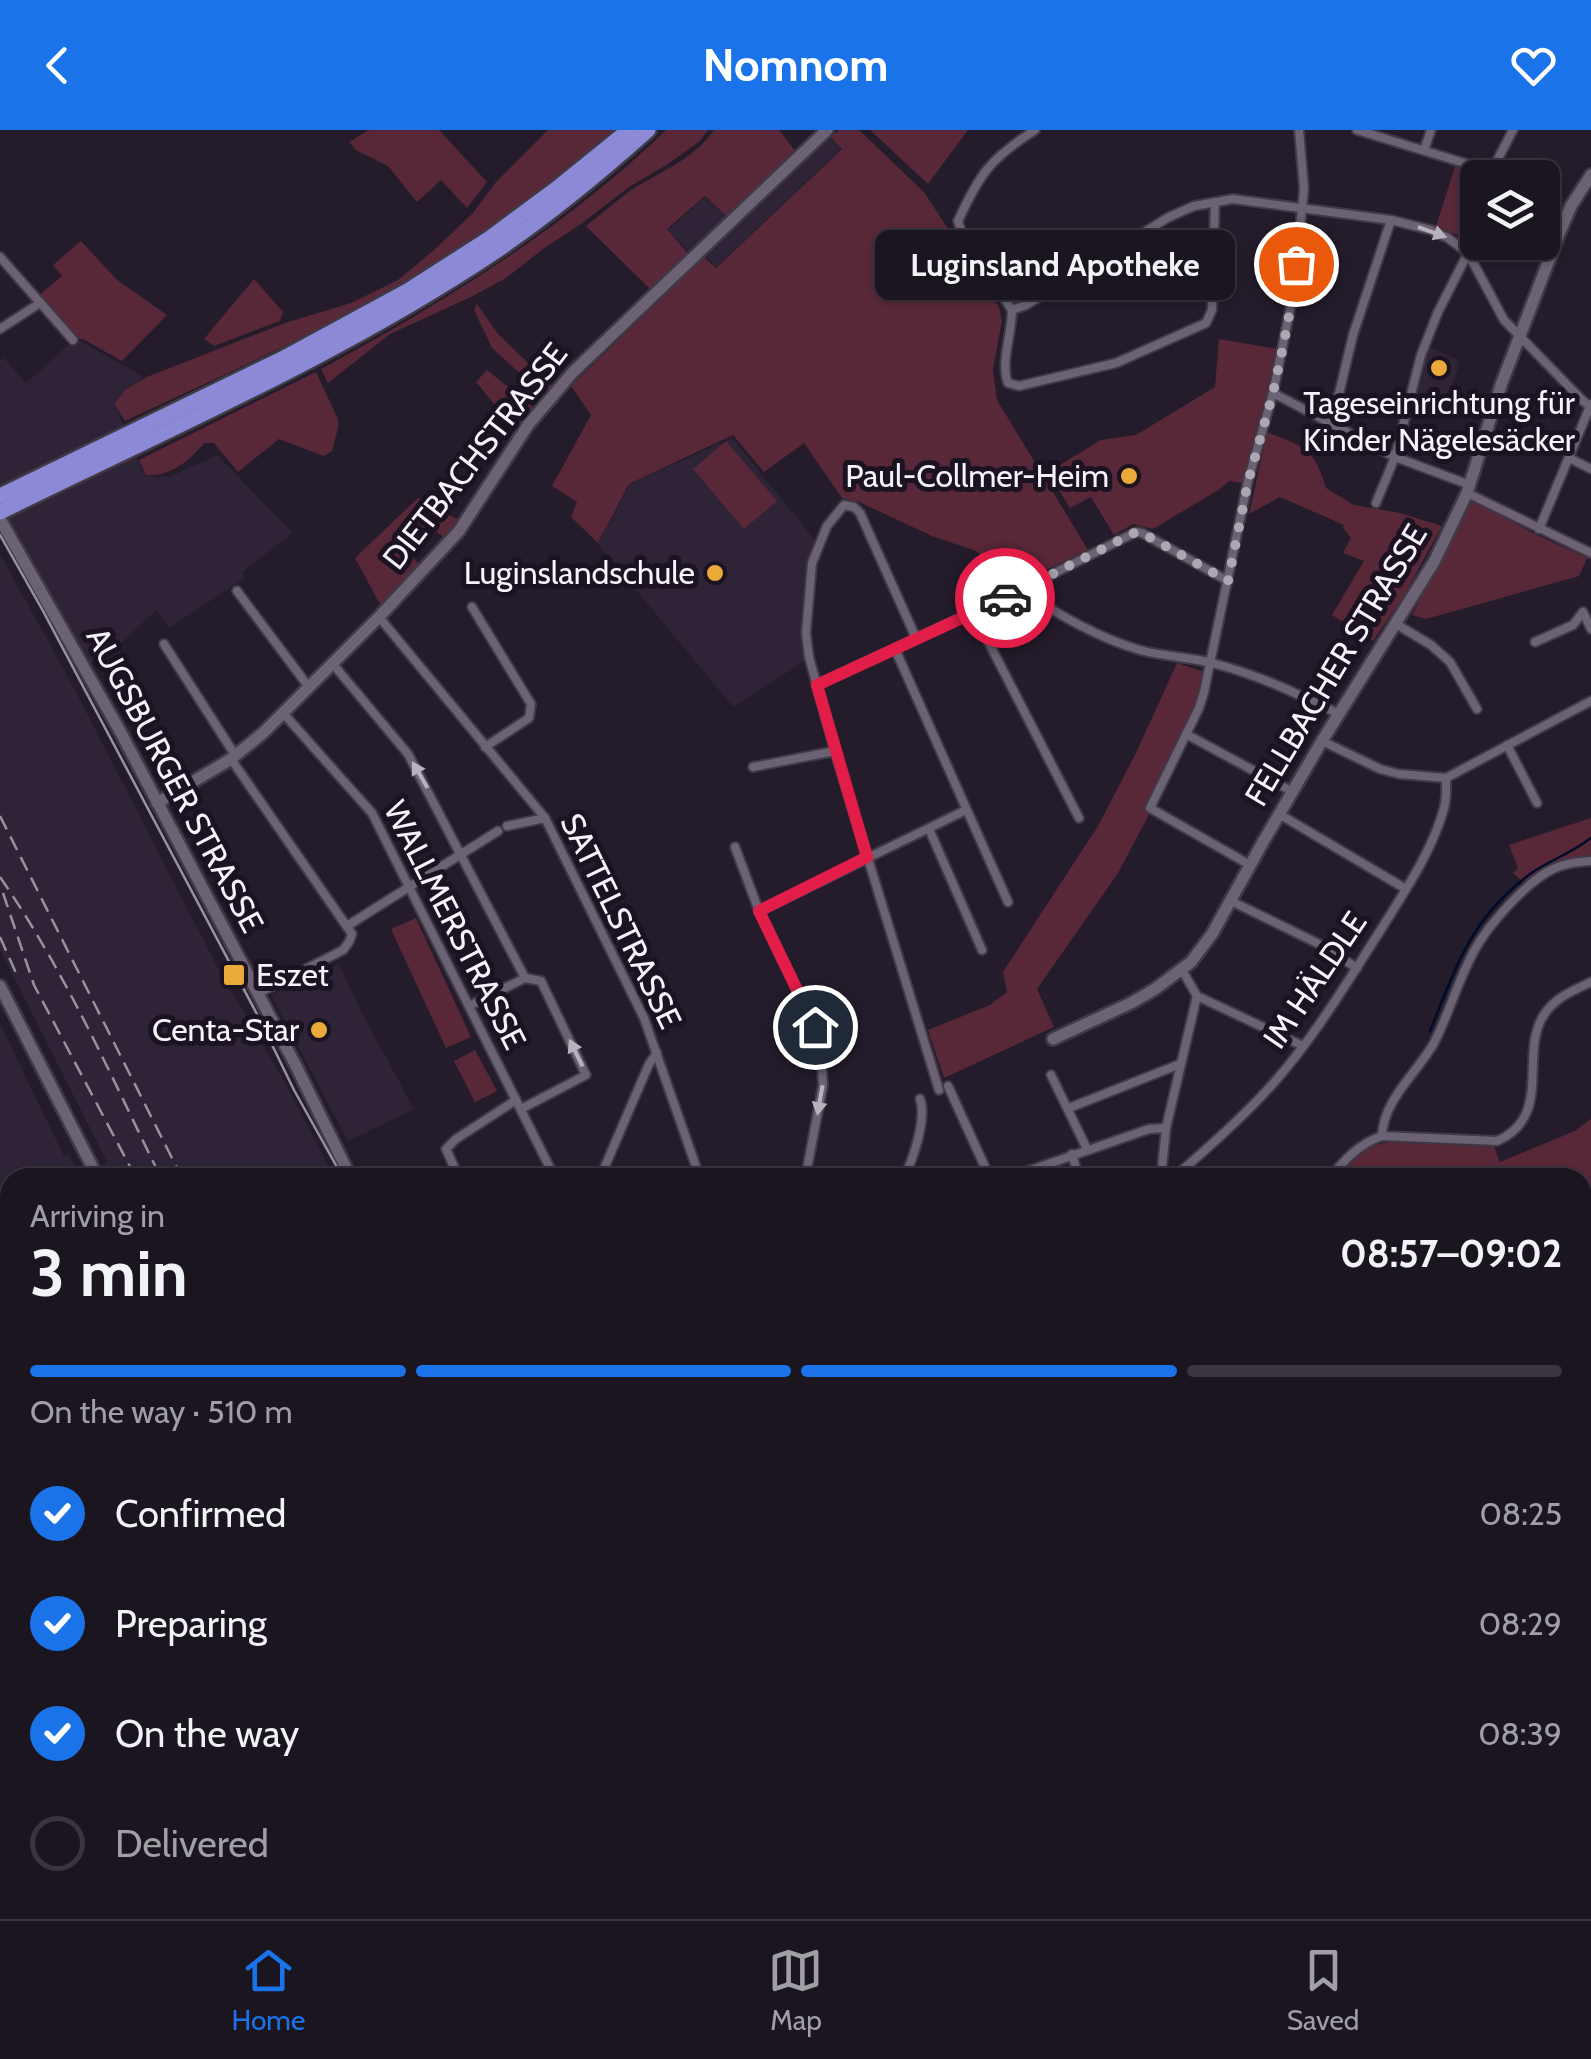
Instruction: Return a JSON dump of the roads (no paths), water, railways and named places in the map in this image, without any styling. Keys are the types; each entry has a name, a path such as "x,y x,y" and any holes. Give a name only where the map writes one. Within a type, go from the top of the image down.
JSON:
{"highway":[{"path":"0,515 408,290 490,238 628,130"},
{"path":"0,496 291,370 431,292 500,248 648,130"}],"main road":[{"name":"DIETBACHSTRASSE","path":"157,802 233,757 379,617 459,531 528,425 574,372 827,130"},
{"name":"FELLBACHER STRASSE","path":"1053,1038 1131,1003 1182,970 1202,950 1322,741 1434,562 1468,489 1501,384 1565,220 1591,175"},
{"name":"AUGSBURGER STRASSE","path":"0,515 90,675 346,1168"},
{"path":"0,986 93,1168"}],"street":[{"path":"1035,130 998,156 980,176 958,221 962,234 1012,310 1004,362 1008,384 1018,386 1116,363 1206,322 1212,310 1215,202"},
{"path":"1250,864 1150,808 1199,708 1248,482 1273,393 1293,295 1304,189 1299,130"},
{"path":"1363,130 1460,163"},
{"path":"1424,150 1431,130"},
{"path":"1497,160 1513,130"},
{"path":"1012,310 1052,290 1169,217 1215,202 1238,199 1391,220 1432,230 1460,247"},
{"path":"1332,424 1354,335 1391,220"},
{"path":"0,257 73,340"},
{"path":"1376,502 1395,457 1421,355 1462,260"},
{"path":"1471,260 1504,320 1591,405 1540,529"},
{"path":"0,329 40,303"},
{"path":"1273,393 1591,554"},
{"path":"1570,458 1591,469"},
{"path":"916,638 860,513 844,505 819,540 812,562 806,633 817,685 867,857 943,1088 985,1168"},
{"path":"817,685 1023,590 1130,534 1142,533 1228,581"},
{"path":"1023,590 1041,604 1114,641 1265,678 1339,714"},
{"path":"237,591 308,686"},
{"path":"472,607 531,704 528,718 485,748"},
{"path":"1587,610 1591,628"},
{"path":"1536,642 1573,626 1587,610"},
{"path":"973,612 1079,818"},
{"name":"SATTELSTRASSE","path":"379,617 545,818 644,1018 697,1168"},
{"path":"1396,624 1450,662 1477,709"},
{"path":"164,644 233,757 350,930 350,942 344,950 257,994"},
{"path":"896,649 1008,902"},
{"path":"332,663 408,754 525,978"},
{"path":"1322,741 1380,769 1446,778 1588,702 1591,714"},
{"name":"WALLMERSTRASSE","path":"283,713 372,813 550,1168"},
{"path":"1186,734 1293,792"},
{"path":"1507,745 1537,803"},
{"path":"753,767 835,751"},
{"name":"IM HÄLDLE","path":"1185,1168 1220,1139 1268,1089 1357,968 1439,826 1446,803 1446,778"},
{"path":"759,911 966,810"},
{"path":"1280,814 1406,889"},
{"path":"350,930 409,886 503,828 545,818"},
{"path":"929,829 982,950"},
{"path":"735,848 759,911 815,1027 821,1053 823,1086 807,1168"},
{"path":"1382,1136 1386,1114 1433,1044 1474,950 1490,928 1542,875 1569,863 1591,861"},
{"path":"1231,902 1319,944 1357,968"},
{"path":"1182,970 1198,996 1302,1046"},
{"path":"454,1168 446,1150 456,1139 586,1074 541,981 525,978 469,1006"},
{"path":"1338,1168 1366,1141 1382,1136 1497,1140 1510,1135 1526,1118 1536,1032 1547,1010 1591,982"},
{"path":"1162,1168 1166,1128 1198,996"},
{"path":"604,1168 657,1053"},
{"path":"1070,1108 1180,1064"},
{"path":"1052,1074 1087,1149"},
{"path":"908,1168 922,1119 920,1099"},
{"path":"1035,1168 1148,1129 1166,1128"},
{"path":"1072,1154 1076,1168"}],"waterway":[{"path":"1430,1031 1468,945 1493,908 1530,874 1591,838"}],"tram line":[{"path":"0,535 337,1168"}],"railway":[{"path":"0,816 177,1168"},
{"path":"0,877 66,987 156,1168"},
{"path":"3,893 34,985 131,1168"},
{"path":"0,937 16,973"}],"place":[{"name":"Luginsland Apotheke","path":"1296,264"},
{"name":"Tageseinrichtung für Kinder Nägelesäcker","path":"1439,368"},
{"name":"Paul-Collmer-Heim","path":"1129,476"},
{"name":"Luginslandschule","path":"715,573"},
{"name":"Eszet","path":"234,975"},
{"name":"Centa-Star","path":"319,1030"}]}
